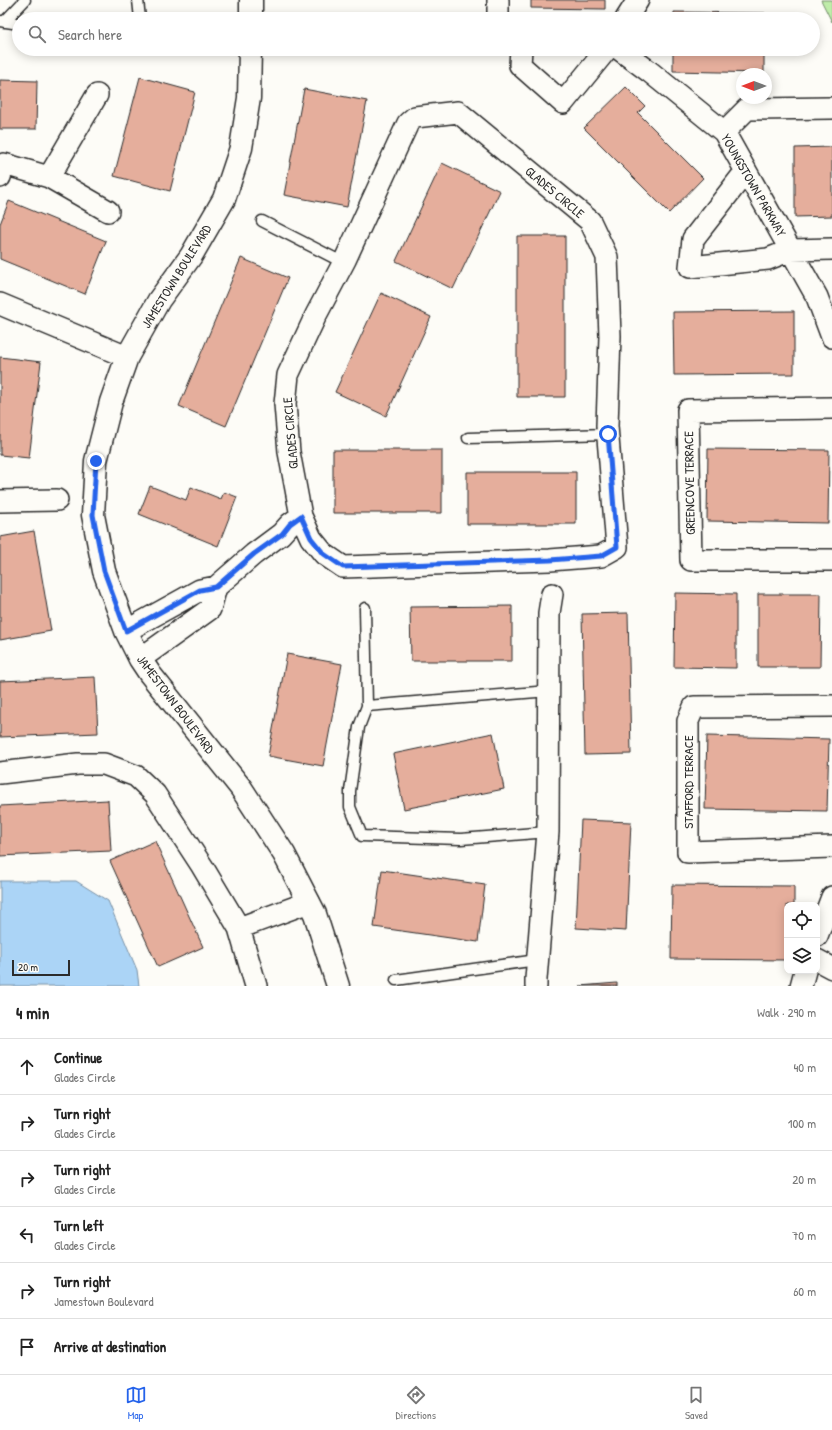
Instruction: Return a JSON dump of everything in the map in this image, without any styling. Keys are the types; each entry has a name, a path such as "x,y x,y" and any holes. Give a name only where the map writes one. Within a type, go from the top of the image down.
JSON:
{"street":[{"path":"251,0 251,12"},
{"path":"498,0 498,12"},
{"path":"630,12 638,0"},
{"name":"JAMESTOWN BOULEVARD","path":"250,56 249,98 241,148 224,199 191,256 159,300 127,357 111,402 96,461 93,515 104,571 126,631 140,659 150,674 241,788 284,854 315,914 338,986"},
{"path":"521,56 520,65 562,103 601,56"},
{"name":"YOUNGSTOWN PARKWAY","path":"628,56 724,132 817,297 832,337"},
{"path":"49,178 97,95"},
{"path":"724,132 747,109 832,108"},
{"name":"GLADES CIRCLE","path":"458,112 590,221 607,256 610,336 608,434 617,547 601,556 550,560 343,567 324,554 311,538 301,516 288,452 285,404 288,376 316,315 344,263 408,123 415,117 458,112"},
{"path":"1,168 49,178 108,211"},
{"path":"746,171 693,239 690,267 768,259 791,250 832,249"},
{"path":"0,304 127,357"},
{"name":"GREENCOVE TERRACE","path":"832,408 688,410 691,560 832,560"},
{"path":"0,501 57,500"},
{"path":"126,631 200,590 216,587 254,554 282,534 290,524 301,516"},
{"path":"140,659 210,609 216,587"},
{"path":"536,986 548,832 549,613 552,594"},
{"name":"STAFFORD TERRACE","path":"832,706 694,708 688,720 688,852 832,847"},
{"path":"0,773 78,764 104,764 136,776 155,794 202,866 239,928 256,986"},
{"path":"820,928 832,897"},
{"path":"239,928 309,902"},
{"path":"820,962 832,968"},
{"path":"800,986 804,974"}],"lane":[{"path":"12,12 25,0"},
{"path":"138,0 139,12"},
{"path":"2,22 12,12"},
{"path":"2,22 12,23"},
{"path":"262,221 344,263"},
{"path":"468,438 608,434"},
{"path":"365,608 367,706 359,727 350,791 350,807 362,836 461,840 548,832"},
{"path":"367,706 549,691"},
{"path":"396,980 537,960"}],"green space":[{"path":"821,0 832,0 832,22"}],"water":[{"path":"0,881 76,881 108,901 137,970 139,986 0,986"}],"building":[{"path":"531,0 605,0 605,9 531,8"},
{"path":"673,56 764,56 764,68 736,68 736,72 673,71"},
{"path":"140,77 195,92 170,191 114,176"},
{"path":"0,80 37,81 36,129 0,129"},
{"path":"626,87 645,106 638,113 703,178 669,213 584,128"},
{"path":"304,89 367,101 347,207 284,195"},
{"path":"832,147 832,216 795,217 795,148"},
{"path":"442,163 500,191 453,289 396,261"},
{"path":"9,201 106,241 85,294 0,259 0,224"},
{"path":"517,236 565,236 565,397 517,397"},
{"path":"241,258 288,278 226,426 179,406"},
{"path":"381,293 431,317 386,416 335,392"},
{"path":"794,311 794,374 674,375 673,312"},
{"path":"0,357 41,362 29,458 0,455"},
{"path":"708,449 829,450 828,523 707,521"},
{"path":"333,450 442,450 442,513 333,513"},
{"path":"467,472 576,472 576,524 467,524"},
{"path":"150,486 186,500 191,487 221,499 224,492 237,497 218,546 139,514"},
{"path":"34,531 51,631 0,640 0,537"},
{"path":"675,593 736,594 736,668 674,667"},
{"path":"758,594 821,594 820,667 758,667"},
{"path":"512,606 512,661 411,661 410,607"},
{"path":"628,613 631,754 585,755 582,614"},
{"path":"287,654 342,664 323,766 268,756"},
{"path":"95,677 98,733 0,737 0,681"},
{"path":"493,733 504,789 404,809 393,754"},
{"path":"707,736 829,739 827,811 705,809"},
{"path":"108,800 111,851 0,856 0,806"},
{"path":"581,820 631,822 626,931 576,928"},
{"path":"155,841 203,947 158,967 110,861"},
{"path":"382,870 485,885 478,942 374,927"},
{"path":"672,885 794,886 794,902 784,902 784,960 671,959"},
{"path":"617,983 617,986 579,986"}],"route":[{"path":"96,461 93,515 104,571 126,631 200,590 216,587 254,554 282,534 290,524 301,516 311,538 324,554 343,567 550,560 601,556 617,547 608,434"}]}
